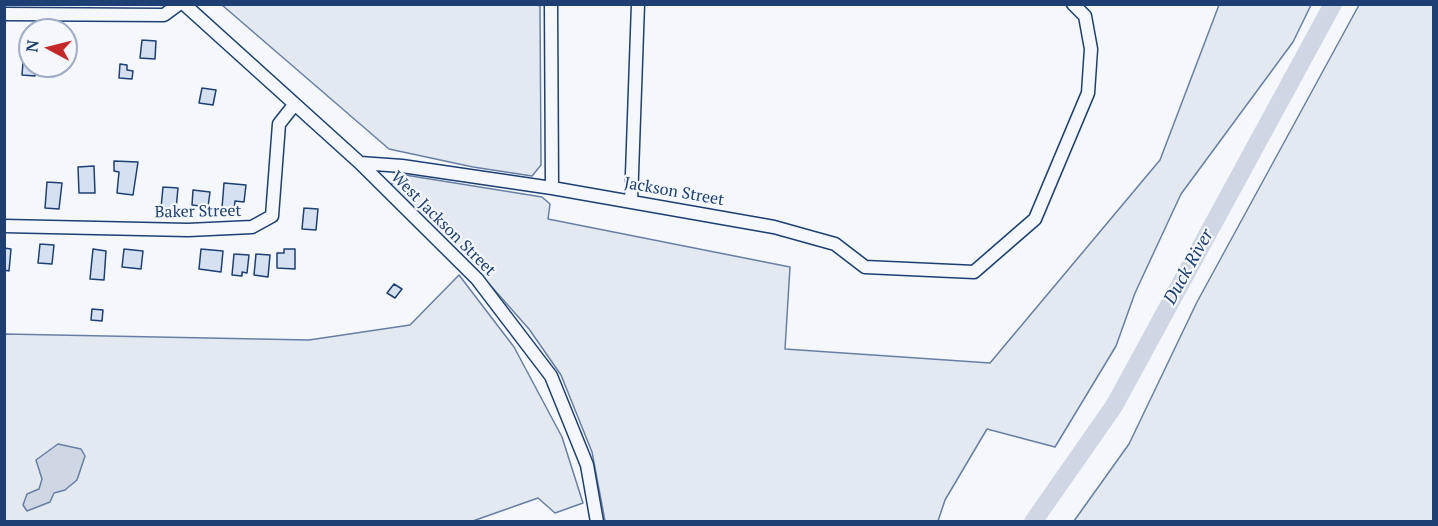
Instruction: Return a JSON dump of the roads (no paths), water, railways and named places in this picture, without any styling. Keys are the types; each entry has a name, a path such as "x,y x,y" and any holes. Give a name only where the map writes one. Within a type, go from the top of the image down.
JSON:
{"street":[{"path":"4,14 164,15 179,4"},
{"name":"West Jackson Street","path":"184,4 360,163 477,279 551,376 587,465 597,522"},
{"path":"551,4 552,188"},
{"path":"631,202 638,4"},
{"name":"Jackson Street","path":"360,163 402,166 552,188 774,227 835,244 865,267 974,272 1035,219 1088,93 1091,49 1085,16 1073,4"},
{"name":"Baker Street","path":"4,226 188,230 252,227 272,216 279,124 294,105"}],"waterway":[{"name":"Duck River","path":"1033,522 1114,406 1333,4"}]}
